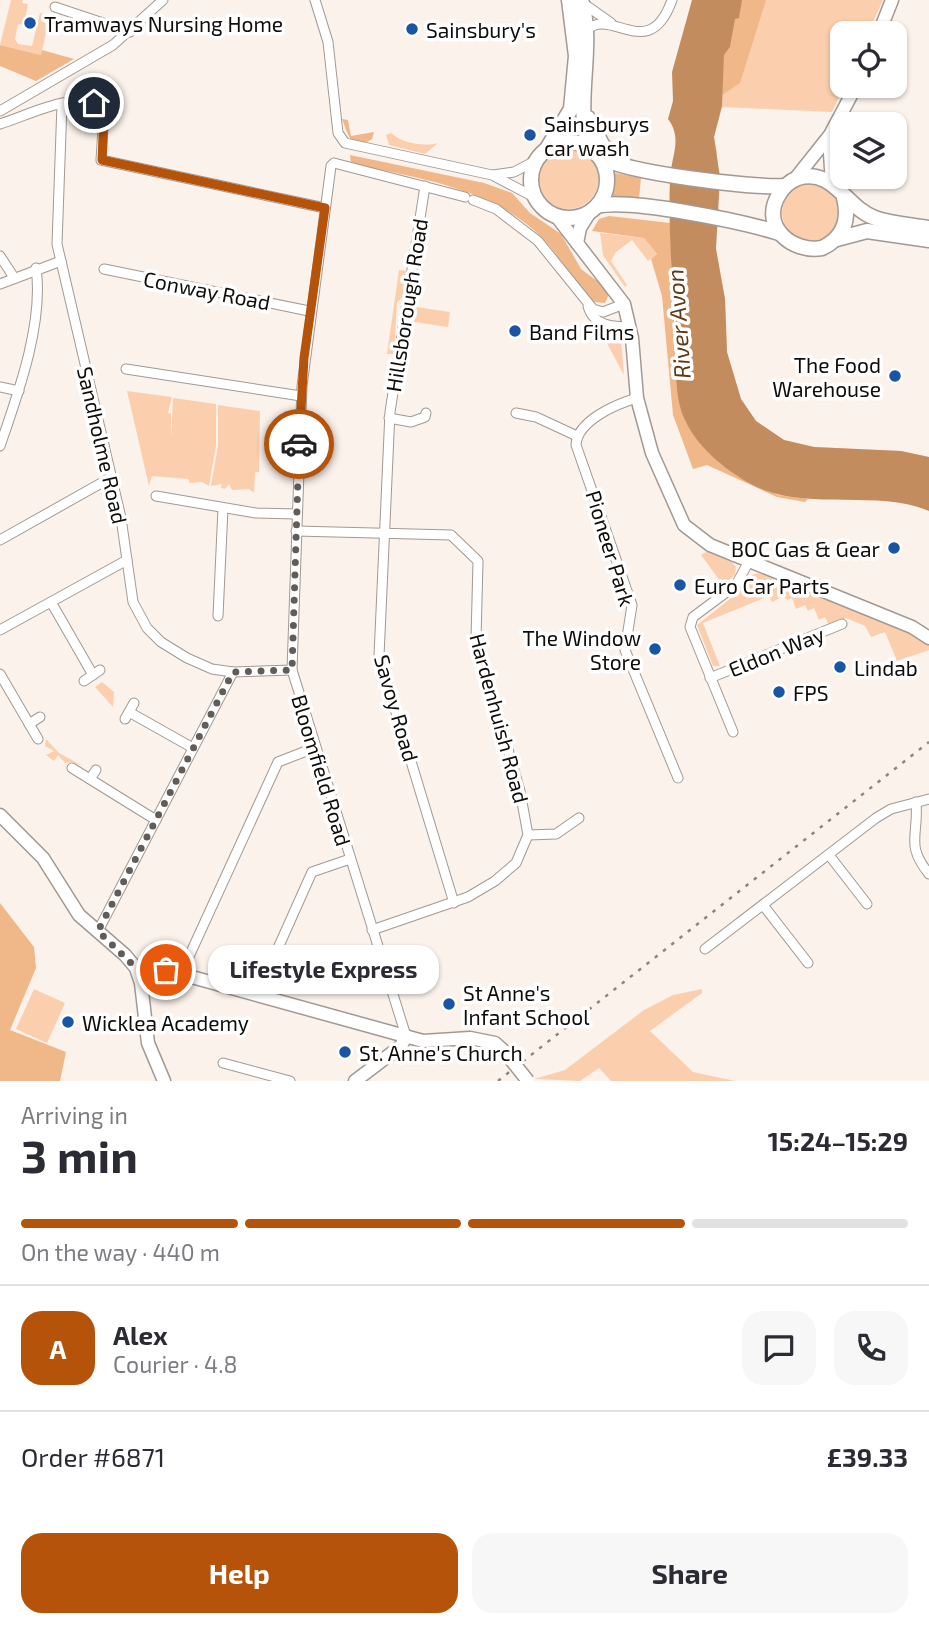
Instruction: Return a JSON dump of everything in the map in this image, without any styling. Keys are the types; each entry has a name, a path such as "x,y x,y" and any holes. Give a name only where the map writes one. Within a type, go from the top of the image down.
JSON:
{"main road":[{"path":"576,3 586,31 584,126 607,181 594,209"},
{"path":"576,3 576,56 571,109 548,147 535,161 531,172 534,197 557,217 569,218 607,203 751,224 779,233 789,243 803,249 822,248 835,240 867,232 929,240"},
{"path":"585,104 592,129 603,146 621,160 640,168"},
{"path":"548,147 562,142 577,142 614,165 754,187 820,177 830,182"},
{"path":"779,233 774,214 775,203 790,183"},
{"path":"837,189 845,198 874,218 929,228"},
{"path":"835,240 846,220 845,198"}],"street":[{"path":"0,111 87,62 130,32 163,0"},
{"path":"315,0 327,42 342,140 349,145 492,175 534,197"},
{"path":"586,31 595,24 634,33 648,30 660,23 672,0"},
{"path":"884,21 892,0"},
{"path":"576,3 615,27"},
{"path":"55,7 130,32"},
{"path":"0,124 62,104 86,101 103,107 102,160 325,208"},
{"name":"Sandholme Road","path":"62,104 56,221 61,261 111,477 133,602 147,628 161,642 212,669 233,672 292,670"},
{"path":"830,135 830,173"},
{"path":"790,183 830,135"},
{"path":"492,175 514,172 535,161"},
{"name":"Bloomfield Road","path":"406,1036 314,748 292,670 301,396 309,311 331,166 334,163 425,186"},
{"path":"425,186 469,198 496,209 538,241 588,305 592,316 600,322 631,327"},
{"name":"Hillsborough Road","path":"389,421 425,186"},
{"path":"577,243 580,228 594,209"},
{"path":"557,217 624,304 631,327 637,398 652,453 684,525 710,545 912,627 929,638"},
{"path":"0,256 13,276"},
{"path":"0,284 13,276 61,261"},
{"path":"0,446 19,391 37,301 36,268"},
{"name":"Conway Road","path":"104,269 309,311"},
{"path":"588,305 601,312 624,304"},
{"path":"126,369 301,396"},
{"path":"0,387 19,391"},
{"path":"516,413 537,418 577,436 612,407 637,398"},
{"path":"389,421 422,418"},
{"name":"Savoy Road","path":"389,421 379,656 454,903"},
{"name":"Pioneer Park","path":"577,436 577,448 632,606 625,650 678,778"},
{"path":"0,540 111,477"},
{"path":"156,496 223,508 296,514"},
{"path":"218,616 223,508"},
{"name":"Hardenhuish Road","path":"296,531 452,536 477,558 476,639 520,791 528,835"},
{"path":"0,631 127,560"},
{"name":"Eldon Way","path":"733,732 690,626 693,617 736,584 749,561"},
{"path":"51,602 97,673 84,681"},
{"name":"Eldon Way","path":"710,678 842,624"},
{"path":"98,931 233,672"},
{"path":"0,674 38,739"},
{"path":"130,711 193,748"},
{"path":"29,724 40,718"},
{"path":"181,974 278,762 314,748"},
{"path":"72,768 156,820"},
{"path":"90,779 96,769"},
{"path":"705,949 891,809 929,799"},
{"path":"916,802 913,848 916,857 929,874"},
{"path":"0,816 43,858 69,903 136,968 141,983 148,1043 164,1081"},
{"path":"372,930 454,903 495,881 509,870 522,853 528,835 556,834 579,818"},
{"path":"829,855 867,904"},
{"path":"257,995 312,872 350,859"},
{"path":"763,905 808,963"},
{"path":"136,968 152,967 181,974 406,1036 436,1041 483,1040 504,1051 528,1081"},
{"path":"355,1081 401,1046 406,1036"},
{"path":"223,1063 290,1081"}],"shaded area":[{"path":"11,0 23,0 22,3 28,4 24,25 18,24 15,39 18,44 32,46 40,13 50,15 41,55 0,45"},
{"path":"722,0 883,0 873,21 830,21 830,98 838,98 832,112 722,107 714,137 717,152 716,249 725,299 727,352 741,399 756,421 784,440 814,447 901,451 929,457 929,478 755,437 702,305"},
{"path":"742,0 766,0 740,83 722,95 724,55 730,47"},
{"path":"0,45 41,55 42,50 74,59 36,81 0,66"},
{"path":"342,119 348,120 351,136 374,132 372,139 365,143 354,143"},
{"path":"391,133 413,143 438,143 425,154 389,145 386,135"},
{"path":"562,147 574,147 590,156 597,166 597,190 590,200 574,209 562,209 551,204 542,195 537,184 537,172 542,161 551,152"},
{"path":"350,155 484,183 512,193 530,213 561,234 581,269 604,286 609,294 605,303 594,302 586,294 536,232 495,204 424,179 351,164"},
{"path":"615,173 641,178 639,199 611,196"},
{"path":"811,184 827,189 835,197 840,213 835,229 827,237 811,242 795,237 787,229 782,213 787,197 795,189"},
{"path":"609,216 670,223 676,370 686,423 720,463 778,495 808,499 805,502 777,497 707,465 693,469 673,415 662,296 651,259 657,254 644,238 592,231 599,219"},
{"path":"600,233 644,238 657,254 648,261 632,240 616,252 611,261 627,285 625,287 603,255"},
{"path":"399,270 406,271 402,298 397,302 394,354 387,354"},
{"path":"416,307 450,312 448,327 414,322"},
{"path":"602,334 612,334 621,341 624,375"},
{"path":"127,391 172,397 168,413 171,414 171,439 173,398 216,404 216,445 209,486 202,482 190,483 188,479 152,476 149,486"},
{"path":"218,405 260,411 259,472 255,472 254,493 249,489 232,490 229,484 225,489 221,488 222,484 211,486 218,445"},
{"path":"708,551 731,561 736,567 735,575 723,585 701,555"},
{"path":"758,573 914,634 929,644 929,650 897,661 885,632 871,637 865,626 846,618 829,626 825,617 819,620 814,608 808,611 805,605 796,609 792,598 787,600 784,596 772,602 769,596 703,623 720,666 713,666 697,625 740,591 752,575"},
{"path":"102,682 114,692 113,707 95,687"},
{"path":"46,739 59,753 83,766 73,762 65,763 58,755 54,761 46,755 54,751 45,746"},
{"path":"0,903 34,947 36,968 10,1030 66,1052 60,1081 0,1081"},
{"path":"34,989 65,1003 47,1043 16,1029"},
{"path":"702,989 702,993 650,1031 693,1072 735,1081 611,1081 599,1068 580,1081 534,1079 565,1070 644,1010 673,995"}],"water":[{"name":"River Avon","path":"692,0 742,0 730,47 724,55 722,106 714,137 720,177 716,249 725,299 727,352 741,399 756,421 784,440 814,447 901,451 929,457 929,511 886,501 817,499 772,493 731,472 696,438 684,418 677,385 670,235 670,179 675,134 668,119 673,101 672,72"}],"railway":[{"path":"498,1081 929,742"}],"way so far":[{"path":"166,970 136,968 98,931 233,672 292,670 299,444"}],"place":[{"name":"Tramways Nursing Home","path":"30,23"},
{"name":"Sainsbury's","path":"412,29"},
{"name":"Sainsburys car wash","path":"530,135"},
{"name":"Band Films","path":"515,331"},
{"name":"The Food Warehouse","path":"895,376"},
{"name":"BOC Gas & Gear","path":"894,548"},
{"name":"Euro Car Parts","path":"680,585"},
{"name":"The Window Store","path":"655,649"},
{"name":"Lindab","path":"840,667"},
{"name":"FPS","path":"779,692"},
{"name":"Lifestyle Express","path":"166,970"},
{"name":"St Anne's Infant School","path":"449,1004"},
{"name":"Wicklea Academy","path":"68,1022"},
{"name":"St. Anne's Church","path":"345,1052"}],"route":[{"path":"94,103 103,107 104,113 102,160 325,208 309,311 299,444"}]}
